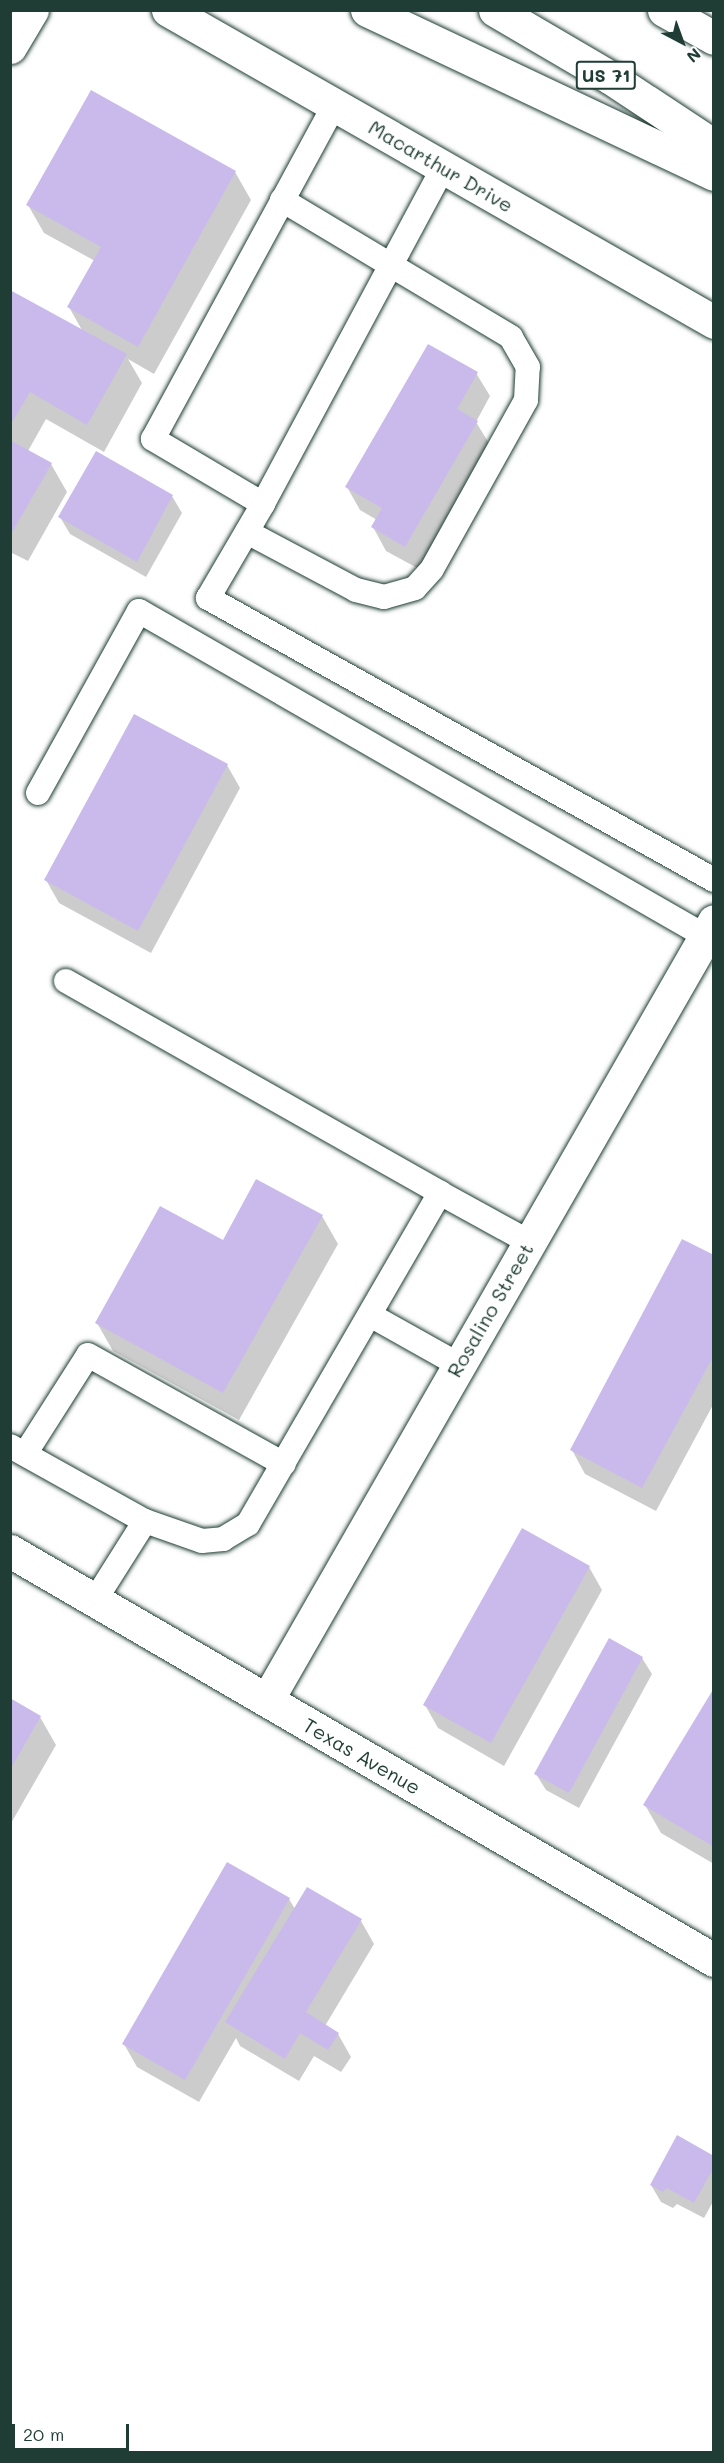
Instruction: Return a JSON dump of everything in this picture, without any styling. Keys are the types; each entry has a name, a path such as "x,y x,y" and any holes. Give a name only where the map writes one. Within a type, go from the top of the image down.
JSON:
{"main road":[{"path":"10,47 32,10"},
{"name":"Macarthur Drive","path":"168,10 714,322"},
{"path":"367,10 714,174"},
{"name":"US 71","path":"495,10 611,78 714,146"},
{"path":"664,10 714,38"},
{"name":"Rosalino Street","path":"267,1700 709,928"},
{"name":"Texas Avenue","path":"10,1551 714,1960"}],"lane":[{"path":"263,504 153,439 334,105"},
{"path":"443,168 263,504 208,598 714,880"},
{"path":"247,532 356,590 384,597 415,588 432,569 526,400 528,367 511,337 282,200"},
{"path":"38,794 140,611 709,928"},
{"path":"66,981 529,1242"},
{"path":"285,1464 88,1355 18,1450 145,1521 202,1541 223,1539 248,1524 285,1464 440,1193"},
{"path":"370,1315 459,1365"},
{"path":"95,1600 145,1521"}],"building":[{"path":"91,90 236,171 138,347 67,307 101,247 26,205"},
{"path":"10,290 127,354 87,425 30,392 10,426"},
{"path":"428,344 478,372 457,409 478,421 405,547 371,527 382,508 345,487"},
{"path":"10,440 52,463 10,536"},
{"path":"96,451 173,495 137,562 58,517"},
{"path":"134,714 228,764 138,931 44,880"},
{"path":"256,1179 323,1215 223,1393 95,1323 160,1206 223,1240"},
{"path":"682,1239 714,1255 714,1355 642,1488 570,1450"},
{"path":"522,1528 590,1566 491,1743 423,1705"},
{"path":"609,1638 643,1657 569,1793 534,1774"},
{"path":"714,1688 714,1847 643,1805"},
{"path":"10,1698 41,1716 10,1770"},
{"path":"227,1862 290,1898 185,2080 122,2044"},
{"path":"307,1887 362,1919 306,2012 339,2033 328,2050 300,2033 285,2059 225,2022"},
{"path":"677,2135 714,2156 714,2167 694,2203 667,2188 663,2192 650,2185"}]}
